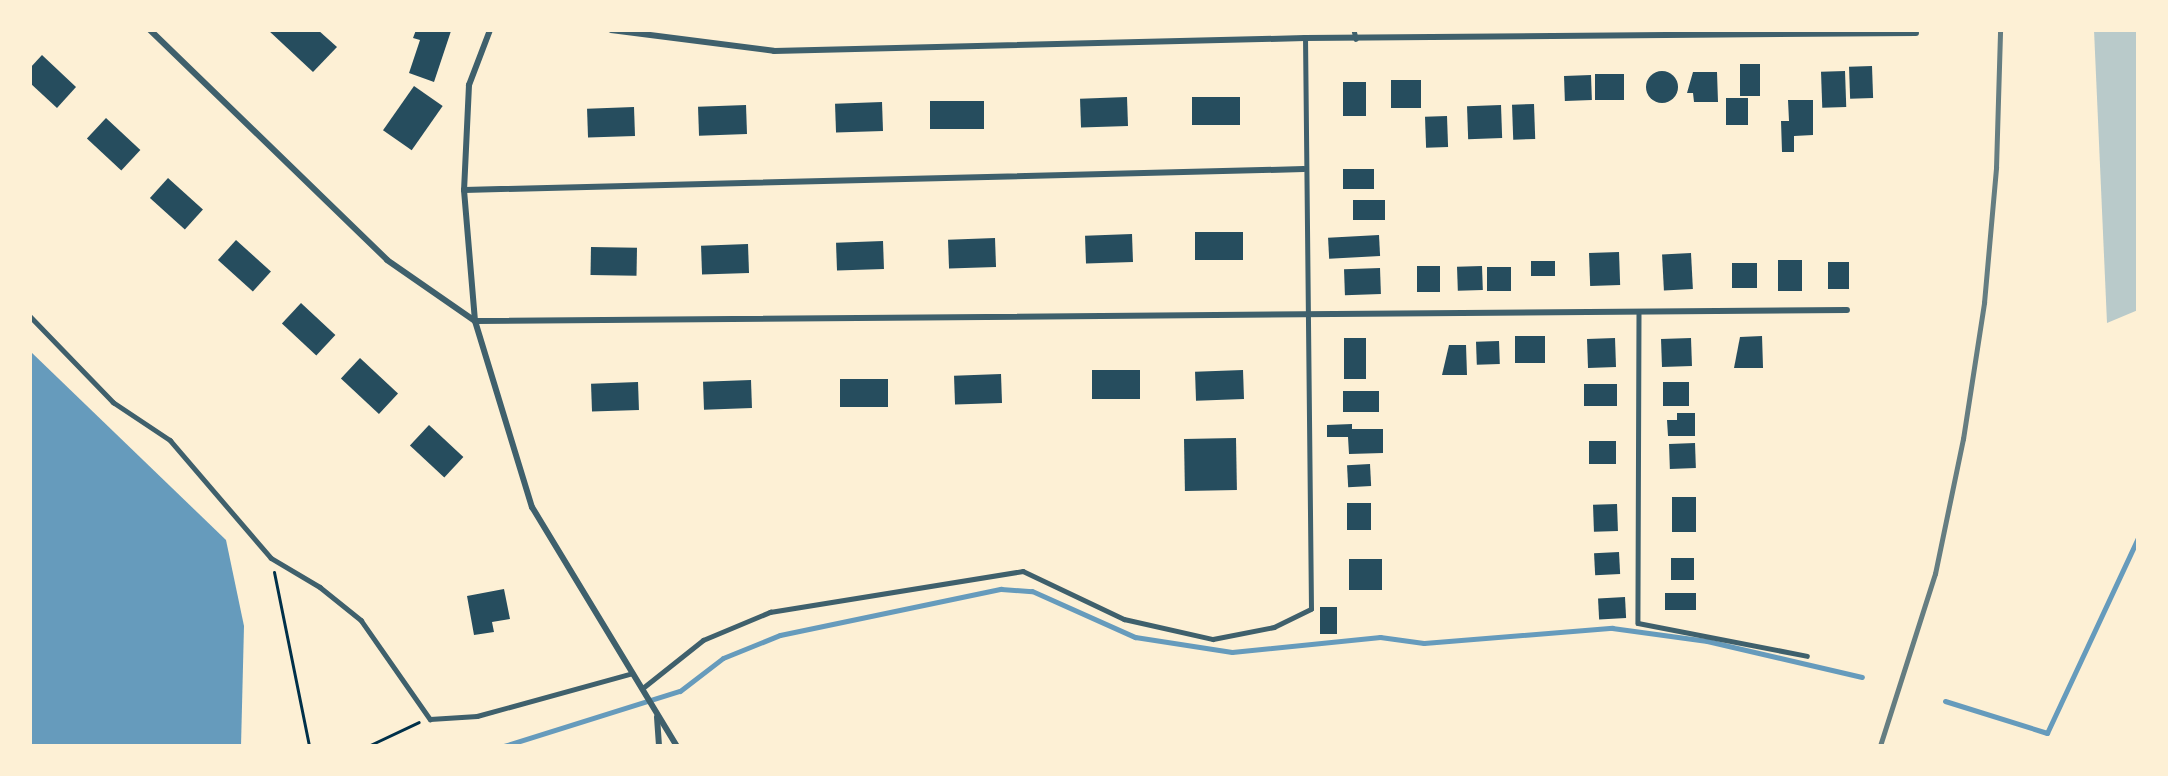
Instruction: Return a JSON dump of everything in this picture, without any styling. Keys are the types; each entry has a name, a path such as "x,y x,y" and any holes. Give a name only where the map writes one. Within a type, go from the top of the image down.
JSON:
{"street":[{"path":"150,30 387,260 475,321 1311,317 1847,310"},
{"path":"490,30 469,85 464,190 475,321 532,507 630,674 644,687 657,716 677,746"},
{"path":"611,30 774,51 1305,38 1916,33"},
{"path":"464,190 1304,170"},
{"path":"657,716 658,746"}],"lane":[{"path":"1354,30 1356,39"},
{"path":"644,687 703,640 770,612 1023,571 1125,619 1213,639 1274,627 1311,609 1311,317 1304,170 1305,38"},
{"path":"1639,314 1638,623 1807,656"},
{"path":"30,316 113,402 170,440 271,558 320,587 361,620 430,719 477,716 630,674"}],"path":[{"path":"271,558 309,746"},
{"path":"368,746 430,719"}],"shaded area":[{"path":"2094,30 2138,30 2138,310 2107,323"}],"water":[{"path":"30,351 226,540 244,626 241,746 30,746"}],"building":[{"path":"268,30 318,30 337,47 313,72"},
{"path":"416,30 451,31 434,82 409,73 420,40 413,38"},
{"path":"42,55 76,87 57,108 30,83 30,68"},
{"path":"1740,64 1760,64 1760,96 1740,96"},
{"path":"1872,66 1873,98 1850,99 1849,67"},
{"path":"1662,71 1673,76 1678,87 1673,98 1662,103 1651,98 1646,87 1651,76"},
{"path":"1845,71 1846,107 1822,108 1821,72"},
{"path":"1693,72 1717,72 1718,102 1694,102 1693,93 1687,93"},
{"path":"1595,74 1624,74 1624,100 1595,100"},
{"path":"1591,75 1592,100 1565,101 1564,76"},
{"path":"1391,80 1421,80 1421,108 1391,108"},
{"path":"1343,82 1366,82 1366,116 1343,116"},
{"path":"414,86 443,106 412,150 383,130"},
{"path":"1127,97 1128,126 1081,128 1080,99"},
{"path":"1192,97 1240,97 1240,125 1192,125"},
{"path":"1726,98 1748,98 1748,125 1726,125"},
{"path":"1788,100 1813,100 1813,135 1794,136 1794,152 1782,152 1781,121 1789,121"},
{"path":"930,101 984,101 984,129 930,129"},
{"path":"882,102 883,131 836,133 835,104"},
{"path":"1534,104 1535,139 1513,140 1512,105"},
{"path":"746,105 747,134 699,136 698,107"},
{"path":"1501,105 1502,138 1468,139 1467,106"},
{"path":"634,107 635,136 588,138 587,109"},
{"path":"1447,116 1448,147 1426,148 1425,117"},
{"path":"106,118 140,150 121,171 87,138"},
{"path":"1343,169 1374,169 1374,189 1343,189"},
{"path":"168,178 203,209 185,230 150,198"},
{"path":"1353,200 1385,200 1385,220 1353,220"},
{"path":"1195,232 1243,232 1243,260 1195,260"},
{"path":"1132,234 1133,262 1086,264 1085,236"},
{"path":"1379,235 1380,256 1329,259 1328,238"},
{"path":"995,238 996,267 949,269 948,240"},
{"path":"236,240 271,271 253,292 218,260"},
{"path":"883,241 884,269 837,271 836,243"},
{"path":"748,244 749,273 702,275 701,246"},
{"path":"591,247 637,248 637,276 591,275"},
{"path":"1619,252 1620,285 1590,286 1589,253"},
{"path":"1691,253 1693,289 1664,290 1662,255"},
{"path":"1778,260 1802,260 1802,291 1778,291"},
{"path":"1531,261 1555,261 1555,276 1531,276"},
{"path":"1828,262 1849,262 1849,289 1828,289"},
{"path":"1732,263 1757,263 1757,288 1732,288"},
{"path":"1417,266 1440,266 1440,292 1417,292"},
{"path":"1482,266 1483,290 1458,291 1457,267"},
{"path":"1487,267 1511,267 1511,291 1487,291"},
{"path":"1380,268 1381,294 1345,295 1344,269"},
{"path":"301,303 335,335 316,356 282,323"},
{"path":"1515,336 1545,336 1545,363 1515,363"},
{"path":"1762,336 1763,368 1734,368 1740,337"},
{"path":"1344,338 1366,338 1366,379 1344,379"},
{"path":"1615,338 1616,367 1588,368 1587,339"},
{"path":"1691,338 1692,366 1662,367 1661,339"},
{"path":"1499,341 1500,364 1477,365 1476,342"},
{"path":"1449,345 1466,345 1467,375 1442,375"},
{"path":"360,358 398,393 379,414 341,378"},
{"path":"1092,370 1140,370 1140,399 1092,399"},
{"path":"1243,370 1244,399 1196,401 1195,372"},
{"path":"1001,374 1002,403 955,405 954,376"},
{"path":"840,379 888,379 888,407 840,407"},
{"path":"751,380 752,408 704,410 703,382"},
{"path":"638,382 639,410 592,412 591,384"},
{"path":"1663,382 1689,382 1689,406 1663,406"},
{"path":"1584,384 1617,384 1617,406 1584,406"},
{"path":"1343,391 1379,391 1379,412 1343,412"},
{"path":"1677,413 1695,413 1695,436 1668,436 1667,420 1677,420"},
{"path":"1352,424 1352,429 1383,429 1383,453 1349,454 1348,437 1327,437 1327,425"},
{"path":"429,425 463,457 444,478 410,445"},
{"path":"1236,438 1237,490 1185,491 1184,439"},
{"path":"1589,441 1616,441 1616,464 1589,464"},
{"path":"1695,443 1696,468 1670,469 1669,444"},
{"path":"1370,464 1371,486 1348,487 1347,465"},
{"path":"1672,497 1696,497 1696,532 1672,532"},
{"path":"1347,503 1371,503 1371,530 1347,530"},
{"path":"1617,504 1618,531 1594,532 1593,505"},
{"path":"1619,552 1620,574 1595,575 1594,553"},
{"path":"1671,558 1694,558 1694,580 1671,580"},
{"path":"1349,559 1382,559 1382,590 1349,590"},
{"path":"504,589 510,619 492,622 494,632 474,635 467,596"},
{"path":"1665,593 1696,593 1696,610 1665,610"},
{"path":"1625,597 1626,618 1599,619 1598,598"},
{"path":"1320,607 1337,607 1337,634 1320,634"}],"waterway":[{"path":"1945,701 2047,733 2138,538"},
{"path":"504,746 680,691 723,658 780,635 1001,589 1032,591 1135,637 1232,652 1380,637 1424,643 1612,628 1707,641 1862,677"}],"railway":[{"path":"1880,746 1935,574 1963,439 1984,303 1996,168 2000,30"}]}
